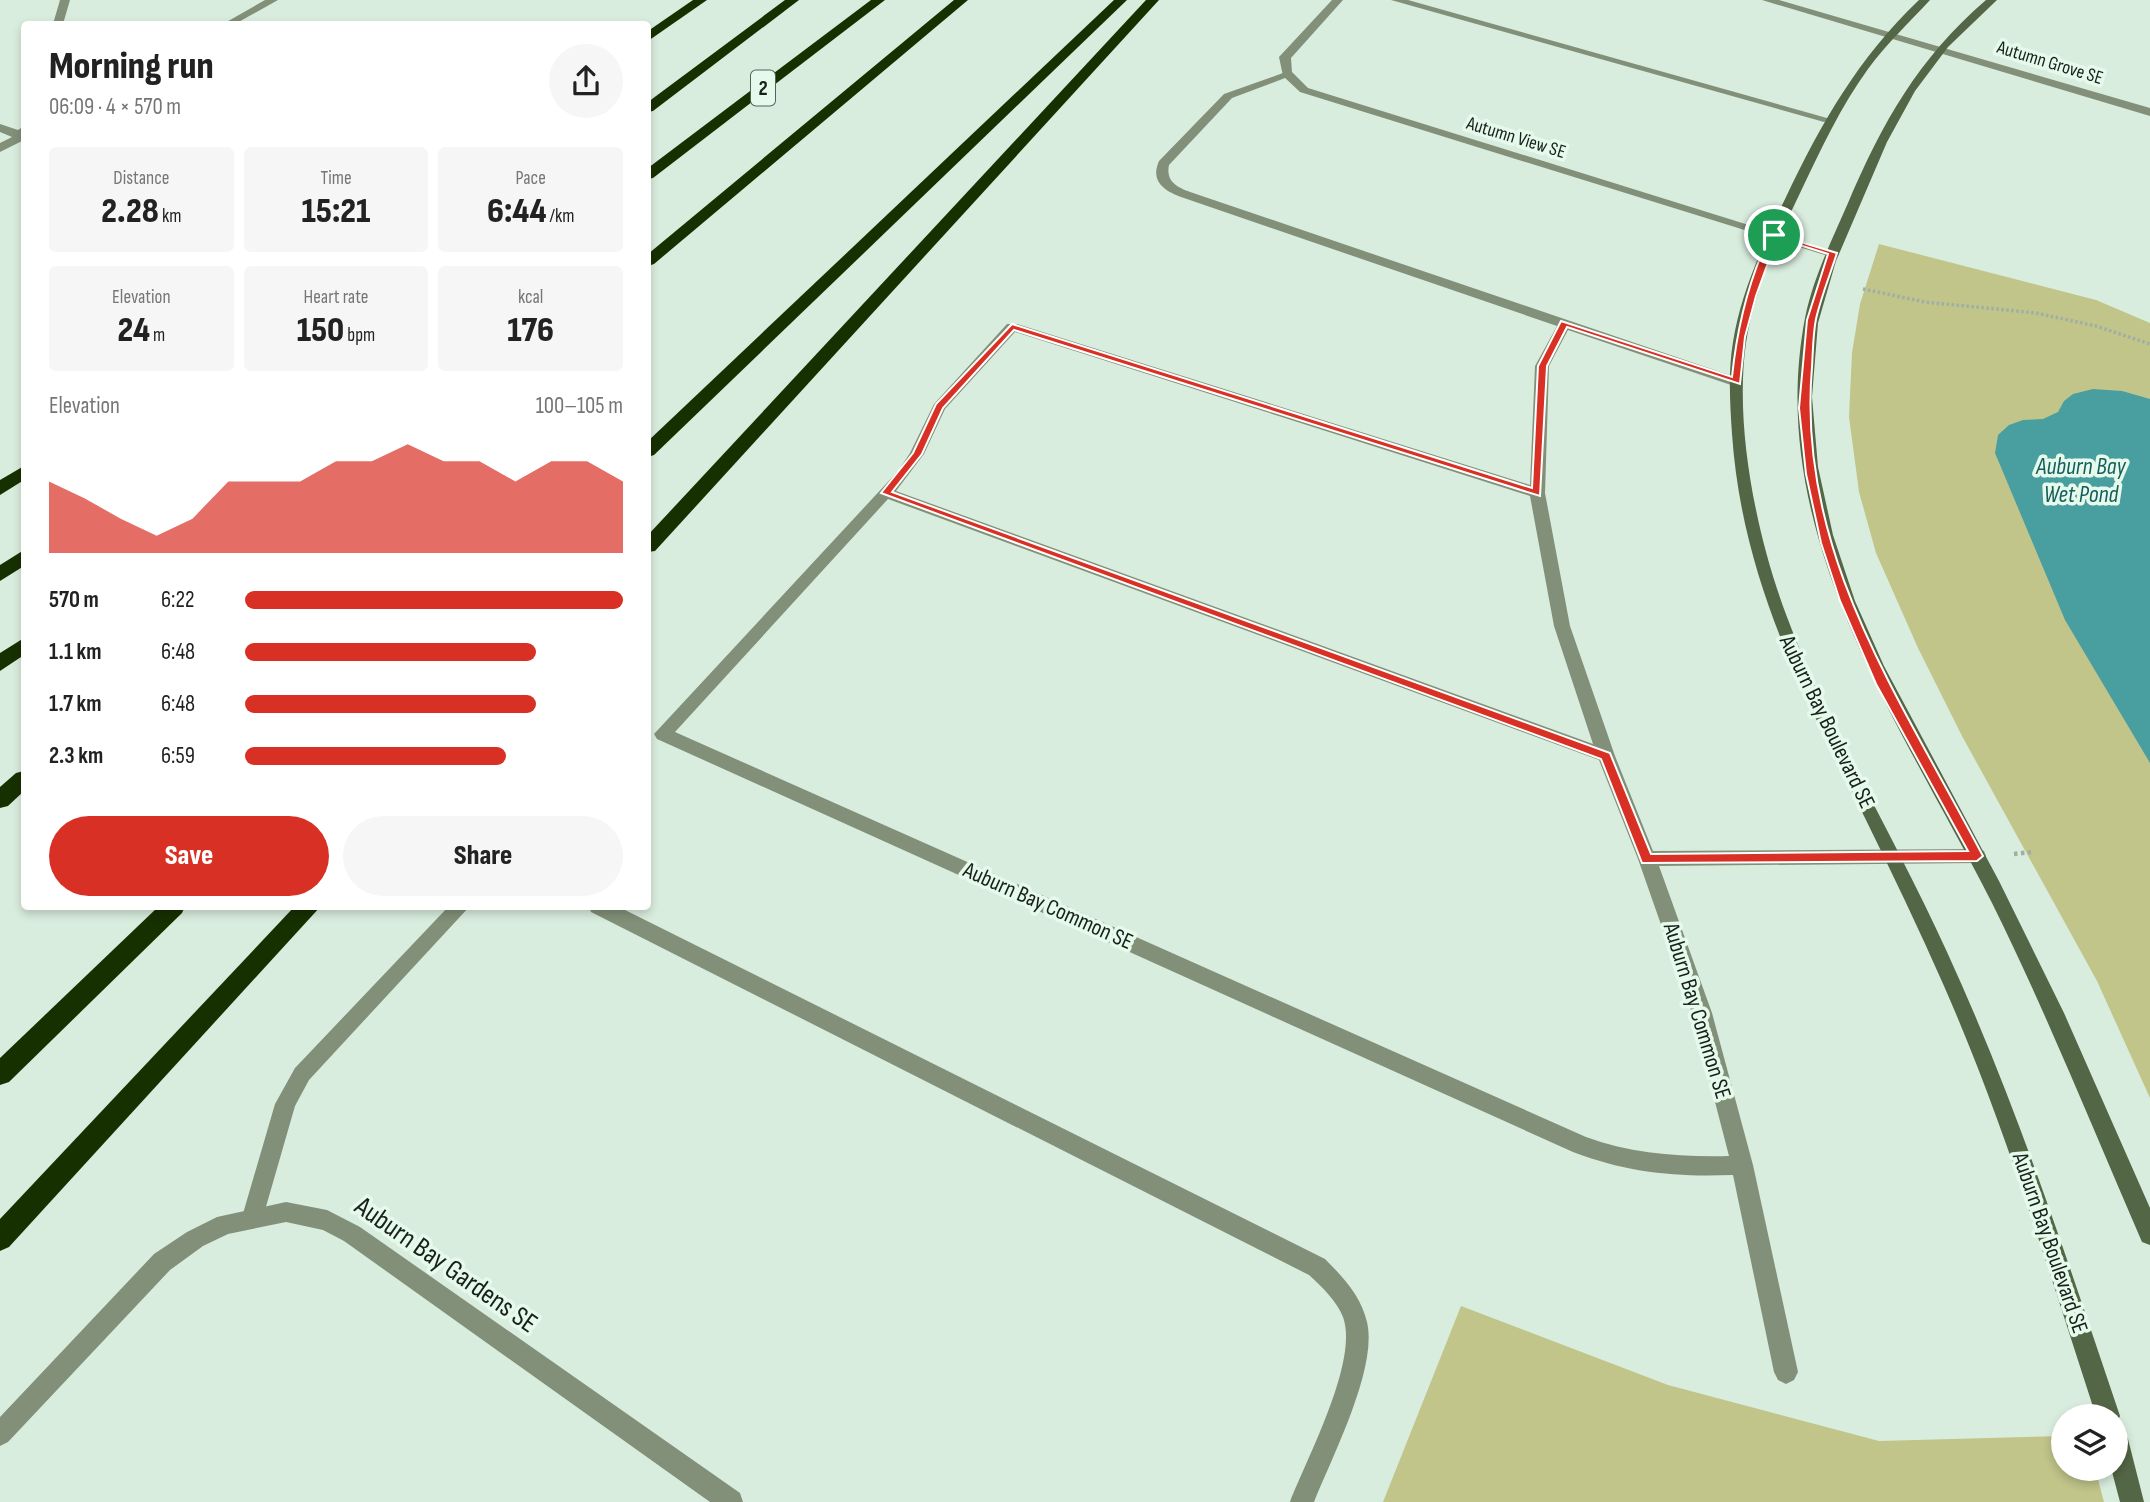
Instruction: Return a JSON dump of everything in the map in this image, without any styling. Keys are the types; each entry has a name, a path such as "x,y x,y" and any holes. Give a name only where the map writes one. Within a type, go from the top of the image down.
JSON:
{"highway":[{"path":"651,35 701,0"},
{"path":"651,105 793,0"},
{"name":"2","path":"651,173 879,0"},
{"path":"651,259 962,0"},
{"path":"651,448 1121,0"},
{"path":"651,543 1153,0"},
{"path":"0,489 21,474"},
{"path":"0,574 21,559"},
{"path":"0,664 21,647"},
{"path":"0,800 21,782"},
{"path":"0,1074 170,910"},
{"path":"0,1238 306,910"}],"street":[{"path":"59,21 65,0"},
{"path":"234,21 273,0"},
{"path":"1338,0 1285,57 1283,65 1287,75 1228,96 1163,164 1163,181 1173,190 1192,197 1736,382"},
{"path":"1396,0 1828,120"},
{"path":"1767,0 1889,34"},
{"name":"Auburn Bay Boulevard SE","path":"1925,0 1889,34 1865,62 1828,120 1774,235 1759,272 1741,337 1736,382 1738,445 1747,506 1766,583 1787,645 1927,929 2013,1131 2105,1404"},
{"path":"1992,0 1940,49 1917,76 1894,114 1833,253 1812,320 1804,408 1811,474 1826,543 1845,601 1882,684 1977,856 2048,997 2150,1235"},
{"name":"Autumn Grove SE","path":"1889,34 2150,112"},
{"name":"Autumn View SE","path":"1287,75 1304,90 1319,96 1833,253"},
{"path":"0,128 21,132"},
{"path":"0,148 21,135"},
{"name":"Auburn Bay Common SE","path":"1564,323 1542,366 1536,493 1562,626 1606,756 1647,859 1702,1013 1742,1165 1786,1372"},
{"name":"Auburn Bay Common SE","path":"1536,493 1012,327 939,407 918,454 886,493 663,734 1610,1157 1651,1166 1742,1165"},
{"path":"886,493 1606,756"},
{"path":"1647,859 1977,856"},
{"path":"253,1217 285,1104 302,1074 457,910"},
{"path":"606,910 1317,1267 1338,1285 1354,1315 1359,1342 1356,1368 1301,1502"},
{"name":"Auburn Bay Gardens SE","path":"0,1434 162,1262 195,1239 225,1224 286,1212 327,1220 352,1234 731,1502"},
{"path":"2127,1481 2132,1502"}],"path":[{"path":"1863,289 1925,302 2036,313 2096,326 2150,344"}],"green space":[{"path":"1879,244 2096,300 2150,323 2150,1098 2097,981 1962,736 1918,648 1876,553 1859,492 1849,417 1852,353 1860,304"},
{"path":"1461,1306 1668,1385 1879,1441 2051,1436 2051,1481 2098,1481 2104,1502 1383,1502"}],"water":[{"name":"Auburn Bay Wet Pond","path":"2093,389 2122,391 2150,399 2150,763 2065,620 1995,453 1998,435 2009,425 2023,420 2043,419 2058,412 2064,401 2073,394"}],"route":[{"path":"1774,235 1833,253 1812,320 1804,408 1811,474 1826,543 1845,601 1882,684 1977,856 1647,859 1606,756 886,493 918,454 939,407 1012,327 1536,493 1542,366 1564,323 1736,382 1741,337 1763,260 1774,235"}]}
